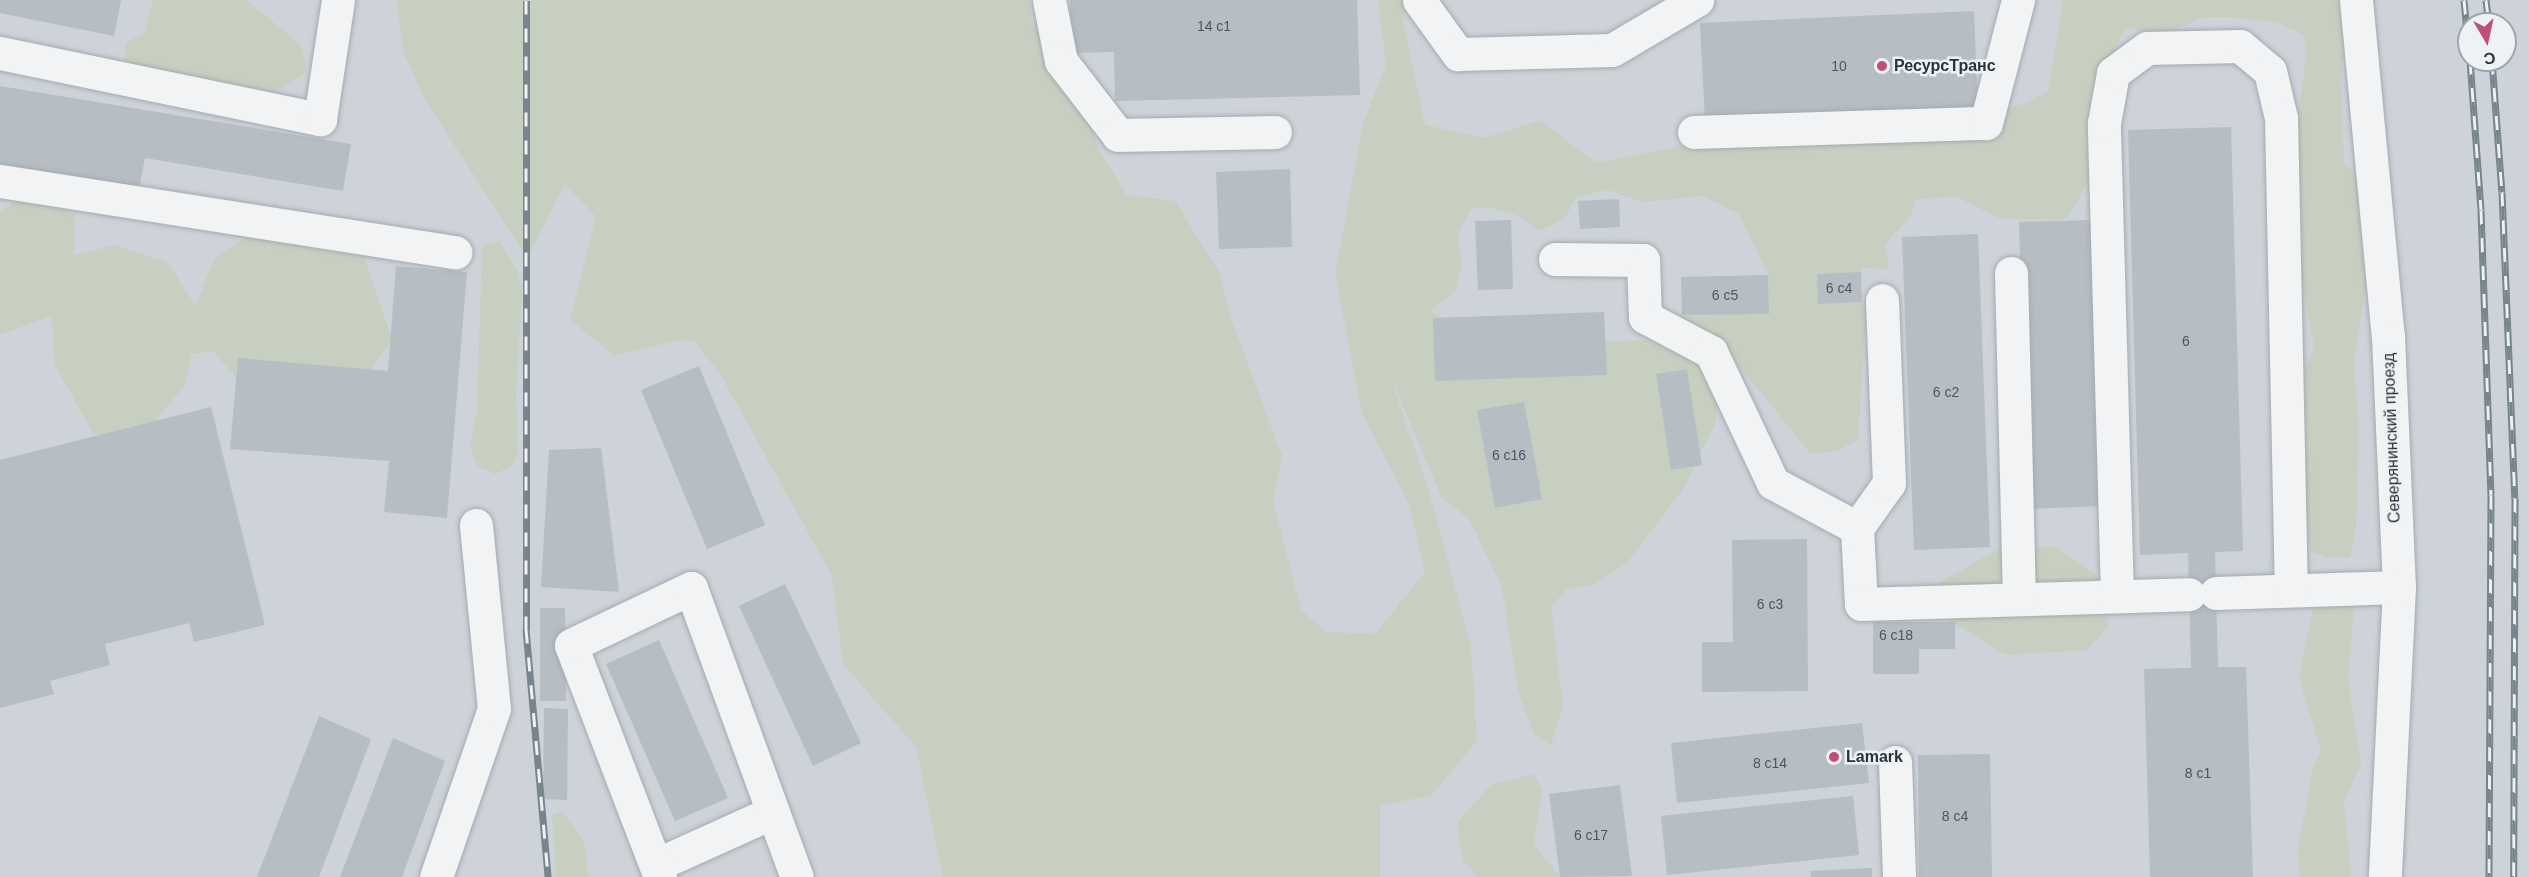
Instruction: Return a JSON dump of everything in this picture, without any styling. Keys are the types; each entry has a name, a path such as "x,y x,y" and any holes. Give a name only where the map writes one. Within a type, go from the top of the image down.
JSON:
{"street":[{"path":"0,53 320,119 338,0"},
{"path":"1049,0 1061,61 1118,135 1275,132"},
{"path":"1419,0 1458,54 1612,50 1697,0"},
{"path":"1694,132 1986,123 2018,0"},
{"name":"Северянинский проезд","path":"2356,0 2388,336 2399,587 2385,877"},
{"path":"2117,596 2104,123 2113,73 2147,48 2240,46 2270,70 2281,118 2291,589"},
{"path":"0,181 455,252"},
{"path":"1555,259 1643,260 1645,317 1711,352 1773,483 1857,528"},
{"path":"2011,273 2019,599"},
{"path":"1882,300 1889,483 1857,528 1861,603 2399,587"},
{"path":"436,877 494,709 476,525"},
{"path":"773,812 659,870 571,645 691,588 797,877"},
{"path":"1895,762 1899,877"}],"shaded area":[{"path":"0,0 2529,0 2529,877 0,877"}],"green space":[{"path":"153,0 246,0 301,45 307,73 258,101 124,63 126,43 145,32"},
{"path":"397,0 1030,0 1031,21 1071,75 1101,154 1127,195 1175,201 1219,272 1232,321 1282,456 1273,499 1301,610 1327,632 1375,634 1425,572 1409,504 1362,413 1335,274 1363,124 1386,64 1378,0 1406,0 1402,16 1425,125 1484,138 1540,120 1596,163 1740,135 1936,129 2029,102 2048,91 2063,0 2349,0 2352,6 2341,73 2344,163 2362,182 2374,225 2354,363 2359,431 2356,526 2350,557 2327,558 2311,551 2299,489 2307,452 2302,375 2314,347 2299,265 2296,133 2306,57 2304,35 2278,23 2232,17 2203,17 2169,33 2125,28 2091,98 2090,178 2069,216 2061,220 1999,218 1957,197 1917,199 1911,216 1885,244 1889,270 1862,267 1861,272 1819,304 1862,302 1866,310 1858,440 1837,451 1811,454 1717,339 1684,316 1769,313 1768,275 1739,214 1703,196 1642,202 1608,190 1576,197 1565,218 1539,231 1516,215 1489,207 1471,209 1458,234 1462,267 1455,291 1431,311 1500,358 1564,343 1646,340 1707,368 1717,395 1716,421 1684,488 1626,564 1593,584 1566,590 1551,607 1563,705 1551,745 1534,735 1518,690 1502,587 1469,519 1442,498 1389,373 1430,495 1471,647 1477,741 1431,796 1380,805 1380,877 943,877 916,747 843,664 832,576 720,374 695,342 681,340 614,355 570,320 596,217 565,184 528,258 426,102 403,51"},
{"path":"26,196 75,214 74,255 115,245 167,262 196,306 214,259 280,212 363,253 392,339 358,391 251,395 213,351 192,354 184,386 149,429 112,441 93,433 55,365 52,315 0,335 0,211"},
{"path":"500,241 519,275 522,294 516,396 518,454 512,466 495,474 478,467 470,448 477,410 482,246"},
{"path":"2054,546 2096,575 2109,626 2087,650 2006,655 1932,610 1937,584 1998,549"},
{"path":"2348,593 2354,608 2348,678 2361,765 2344,801 2351,877 2300,877 2298,850 2313,767 2321,751 2299,677 2315,598"},
{"path":"1534,774 1542,790 1534,845 1560,877 1477,877 1463,860 1457,822 1491,785"},
{"path":"562,811 584,841 588,877 556,877 552,815"}],"building":[{"path":"0,0 121,0 114,36 0,13"},
{"path":"1070,0 1357,0 1360,95 1115,101 1114,52 1072,53"},
{"path":"1974,11 1978,110 1705,121 1700,23"},
{"path":"0,86 351,144 343,191 145,158 139,189 0,165"},
{"path":"2231,127 2243,551 2215,552 2218,667 2246,667 2253,877 2150,877 2144,669 2191,668 2188,553 2140,555 2128,130"},
{"path":"1290,169 1292,247 1219,249 1216,172"},
{"path":"1619,199 1620,227 1580,229 1578,201"},
{"path":"1511,220 1513,289 1478,290 1475,221"},
{"path":"2092,220 2101,506 2028,509 2019,222"},
{"path":"1978,234 1990,547 1914,550 1902,237"},
{"path":"396,266 467,272 447,518 384,512 389,461 230,449 238,358 388,371"},
{"path":"1861,272 1862,302 1818,304 1817,274"},
{"path":"1768,275 1769,314 1682,315 1681,277"},
{"path":"1604,312 1607,375 1435,381 1433,318"},
{"path":"699,366 765,525 707,549 641,390"},
{"path":"1687,369 1702,465 1671,470 1656,374"},
{"path":"1524,402 1542,499 1495,508 1477,410"},
{"path":"211,407 265,625 194,642 189,623 105,644 110,665 50,681 54,694 0,708 0,460"},
{"path":"601,448 619,592 541,587 549,450"},
{"path":"1807,539 1808,691 1702,692 1702,642 1733,642 1732,540"},
{"path":"785,584 861,743 813,766 739,606"},
{"path":"540,608 565,608 566,701 540,701"},
{"path":"1873,622 1955,622 1955,649 1919,649 1919,674 1873,674"},
{"path":"659,640 728,798 675,821 606,664"},
{"path":"544,708 568,709 567,800 543,799"},
{"path":"319,716 371,739 319,877 257,877"},
{"path":"1862,723 1869,783 1677,803 1671,743"},
{"path":"393,738 445,761 402,877 340,877"},
{"path":"1990,754 1992,877 1919,877 1918,755"},
{"path":"1620,785 1632,876 1560,877 1549,794"},
{"path":"1853,796 1859,855 1667,875 1661,816"},
{"path":"1872,868 1872,877 1811,877 1810,871"}],"railway":[{"path":"526,0 526,629 548,877"},
{"path":"2464,0 2465,12"},
{"path":"2486,0 2488,12"},
{"path":"2471,72 2481,210 2491,495 2489,877"},
{"path":"2493,72 2502,192 2515,498 2514,877"}],"place":[{"name":"РесурсТранс","path":"1882,66"},
{"name":"Lamark","path":"1834,757"}]}
